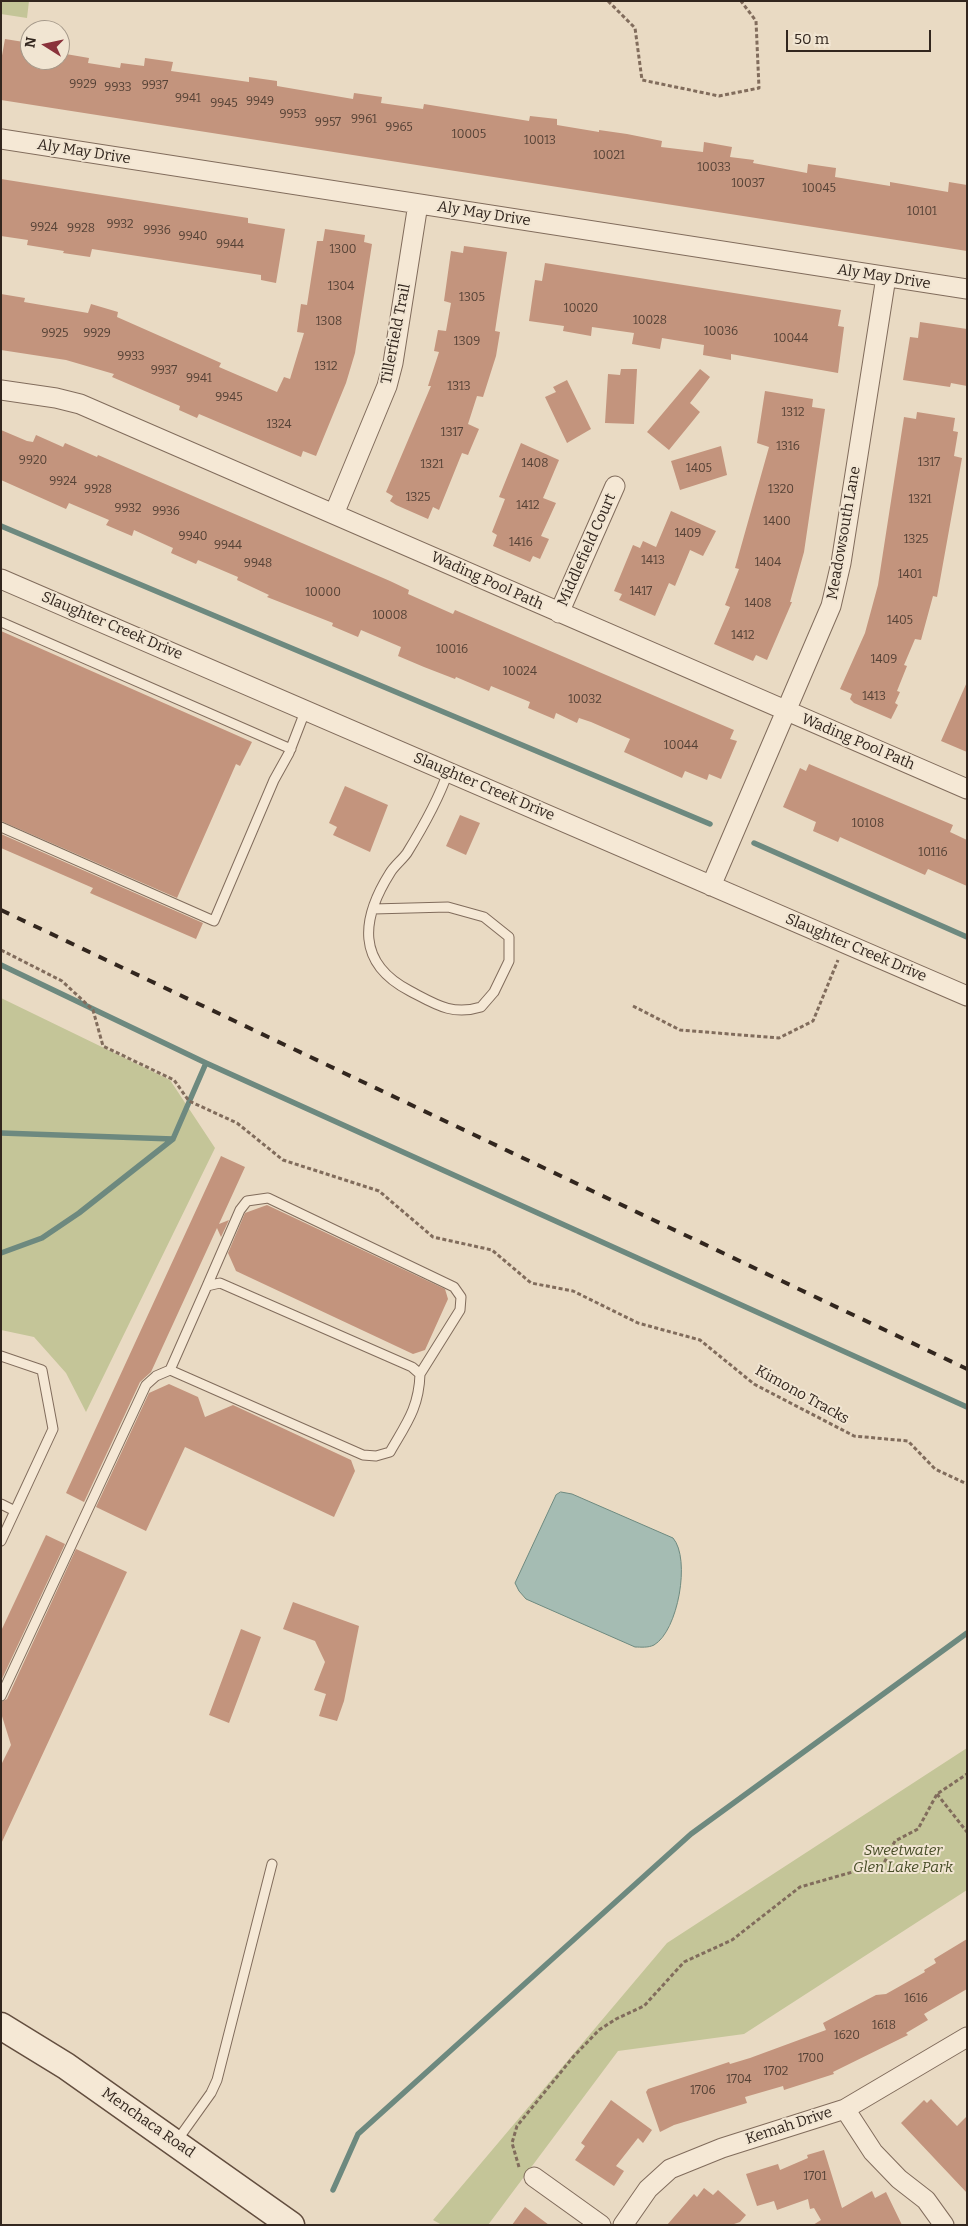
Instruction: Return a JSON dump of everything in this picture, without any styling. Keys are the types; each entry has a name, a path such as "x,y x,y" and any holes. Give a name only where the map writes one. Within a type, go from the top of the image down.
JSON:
{"main road":[{"name":"Menchaca Road","path":"1,2026 66,2066 291,2225"}],"street":[{"name":"Aly May Drive","path":"1,139 967,289"},
{"name":"Tillerfield Trail","path":"334,514 389,378 418,204"},
{"name":"Meadowsouth Lane","path":"711,886 823,629 837,585 886,277"},
{"name":"Wading Pool Path","path":"1,390 56,398 80,404 967,789"},
{"name":"Middlefield Court","path":"560,613 616,486"},
{"name":"Slaughter Creek Drive","path":"1,579 306,709 967,996"},
{"name":"Kemah Drive","path":"623,2225 648,2189 670,2169 722,2148 845,2108 967,2037"},
{"path":"845,2108 873,2152 900,2180 926,2200 944,2225"},
{"path":"528,2175 601,2225"}],"lane":[{"path":"1,622 291,749"},
{"path":"1,827 214,921 274,780 291,749 306,709"},
{"path":"373,908 448,907 484,917 509,937 509,962 494,992 481,1007 453,1012 404,988 386,973 373,956 367,939 373,908 390,873 406,855 439,798 448,772"},
{"path":"1,1696 146,1385 156,1376 170,1370 240,1210 248,1201 268,1198 454,1287 461,1297 460,1310 420,1374 416,1407 390,1452 376,1456 363,1455 170,1370"},
{"path":"207,1286 220,1283 412,1367 420,1374"},
{"path":"1,1356 42,1370 53,1429 1,1541"},
{"path":"1,1504 15,1510"},
{"path":"176,2142 211,2093 217,2080 272,1864"}],"path":[{"path":"608,1 635,28 642,80 720,96 758,88 756,21 741,1"},
{"path":"633,1006 680,1030 779,1038 814,1021 845,943"},
{"name":"Kimono Tracks","path":"1,950 62,981 93,1010 103,1046 174,1080 189,1101 237,1123 283,1160 378,1191 433,1238 492,1250 531,1283 573,1291 638,1323 700,1340 754,1384 854,1436 908,1441 935,1469 967,1484"},
{"path":"528,2175 513,2151 514,2134 517,2126 550,2089 574,2056 599,2030 616,2019 644,2006 684,1962 732,1940 800,1887 884,1863 894,1841 918,1829 937,1794 967,1774"},
{"path":"937,1794 967,1832"}],"green space":[{"path":"1,1 29,1 27,18 1,14"},
{"path":"1,998 170,1080 215,1148 86,1412 66,1373 34,1337 1,1330"},
{"name":"Sweetwater Glen Lake Park","path":"967,1748 967,1890 744,2034 618,2051 488,2225 442,2225 433,2220 667,1943"}],"shaded area":[{"path":"561,1492 572,1494 673,1538 678,1548 681,1562 679,1594 670,1625 654,1645 635,1647 526,1599 519,1591 515,1583 556,1495"}],"building":[{"path":"5,39 20,41 20,70 70,70 70,55 89,58 88,63 120,68 121,63 144,66 145,58 173,62 171,71 249,82 249,77 277,81 277,86 353,99 354,93 382,97 381,103 423,109 424,104 529,121 530,116 557,119 557,125 599,132 599,130 627,134 662,141 661,147 703,152 704,142 732,147 730,157 754,160 753,163 807,173 808,164 836,168 835,177 890,186 890,182 948,192 949,182 967,185 967,251 1,100 1,61"},
{"path":"1,179 248,218 248,223 285,229 276,283 261,280 261,275 92,249 90,257 63,253 64,251 27,245 28,240 1,236"},
{"path":"325,229 365,235 364,242 372,244 355,353 346,383 316,456 303,451 301,457 199,414 197,418 179,410 180,406 112,377 114,374 66,360 1,350 1,294 25,298 24,302 88,313 91,304 118,312 117,317 221,363 219,367 277,392 284,377 290,379 304,333 297,332 301,304 307,305 317,241 323,241"},
{"path":"464,246 507,252 495,331 500,332 496,356 483,397 477,396 468,424 479,429 468,455 462,453 439,510 433,507 428,519 396,505 390,501 393,496 386,492 431,386 428,386 439,352 434,351 438,330 446,331 451,303 444,301 451,251 463,253"},
{"path":"545,263 841,310 838,326 844,327 838,373 731,354 731,360 703,355 704,345 662,338 660,349 632,344 634,333 592,327 591,336 563,331 564,326 529,321 535,280 542,281"},
{"path":"920,322 967,329 967,386 951,383 950,387 903,380 910,337 918,338"},
{"path":"621,369 637,369 634,424 605,423 608,374 620,375"},
{"path":"700,369 710,377 690,403 700,412 669,450 647,432"},
{"path":"567,380 591,429 567,443 545,397 556,392 553,387"},
{"path":"765,391 813,399 812,407 825,409 804,552 790,602 792,602 767,660 756,655 753,661 714,644 730,607 725,605 739,569 735,568 769,447 757,443"},
{"path":"917,412 955,418 953,431 958,432 954,456 962,458 937,597 933,596 921,640 915,639 904,665 907,666 897,691 900,692 895,703 898,705 891,719 854,703 850,699 852,694 840,689 865,633 878,585 904,417 916,419"},
{"path":"1,430 27,441 33,442 36,435 63,447 65,443 97,457 98,455 390,581 409,590 408,594 453,614 455,610 734,730 730,739 737,741 721,779 709,774 707,780 685,771 682,778 624,752 630,739 579,718 577,723 556,713 554,719 528,708 530,702 491,686 489,691 456,677 455,679 424,667 398,656 401,647 361,630 358,637 332,626 333,623 267,597 269,595 237,580 238,577 198,560 196,564 171,553 173,548 134,530 132,536 106,525 109,520 69,503 66,509 1,480"},
{"path":"521,443 559,460 543,498 556,503 541,536 549,539 540,559 533,556 530,562 493,546 497,535 492,532 505,499 499,497"},
{"path":"721,446 727,475 680,490 671,461"},
{"path":"671,511 716,531 703,556 690,550 675,586 669,583 655,616 619,600 622,594 614,591 633,545 640,548 643,541 656,547"},
{"path":"1,631 252,742 240,766 236,764 177,898 1,821"},
{"path":"967,682 967,752 941,741"},
{"path":"809,764 953,825 950,832 967,840 967,886 928,869 925,875 840,837 838,842 813,831 816,822 783,807 800,768 806,771"},
{"path":"345,786 388,805 370,852 333,835 337,827 329,823"},
{"path":"460,815 480,823 466,855 446,846"},
{"path":"1,834 203,923 196,939 90,893 93,888 1,848"},
{"path":"221,1156 245,1167 219,1224 229,1220 221,1237 217,1228 151,1372 140,1382 84,1502 66,1493"},
{"path":"267,1205 445,1289 448,1299 425,1350 413,1354 236,1271 228,1253 245,1213"},
{"path":"169,1384 198,1397 205,1417 233,1405 351,1460 355,1471 334,1517 185,1447 146,1531 96,1507 149,1393"},
{"path":"46,1535 65,1544 1,1681 1,1631"},
{"path":"76,1549 127,1572 1,1844 1,1765 11,1745 1,1713 1,1702 7,1699"},
{"path":"293,1602 359,1626 344,1701 337,1721 319,1716 326,1694 314,1690 325,1662 315,1641 283,1629"},
{"path":"241,1629 261,1637 229,1723 209,1715"},
{"path":"967,1939 967,1989 924,2014 928,2020 906,2033 908,2035 833,2072 834,2074 784,2090 783,2086 745,2097 747,2103 674,2125 660,2132 646,2092 648,2089 729,2062 730,2064 750,2058 826,2030 823,2023 876,1995 886,1994 925,1972 924,1970 936,1963 934,1959"},
{"path":"931,2099 957,2126 967,2116 967,2193 901,2123 924,2100 927,2103"},
{"path":"611,2100 652,2130 643,2143 638,2138 616,2166 624,2171 614,2186 575,2160 585,2146 581,2143"},
{"path":"824,2150 842,2208 872,2191 875,2198 886,2192 902,2225 813,2225 821,2220 814,2208 810,2209 808,2199 777,2210 774,2201 757,2206 746,2174 778,2164 780,2170 808,2158 807,2155"},
{"path":"704,2188 713,2195 718,2190 746,2215 740,2222 731,2225 667,2225 694,2194 697,2197"},
{"path":"525,2207 549,2225 512,2225"}],"waterway":[{"path":"1,526 710,824"},
{"path":"754,843 967,937"},
{"path":"1,965 206,1063 967,1407"},
{"path":"1,1253 42,1238 79,1213 173,1139 206,1063"},
{"path":"1,1133 173,1139"},
{"path":"333,2190 358,2134 691,1834 967,1633"}],"railway":[{"path":"1,910 967,1369"}]}
